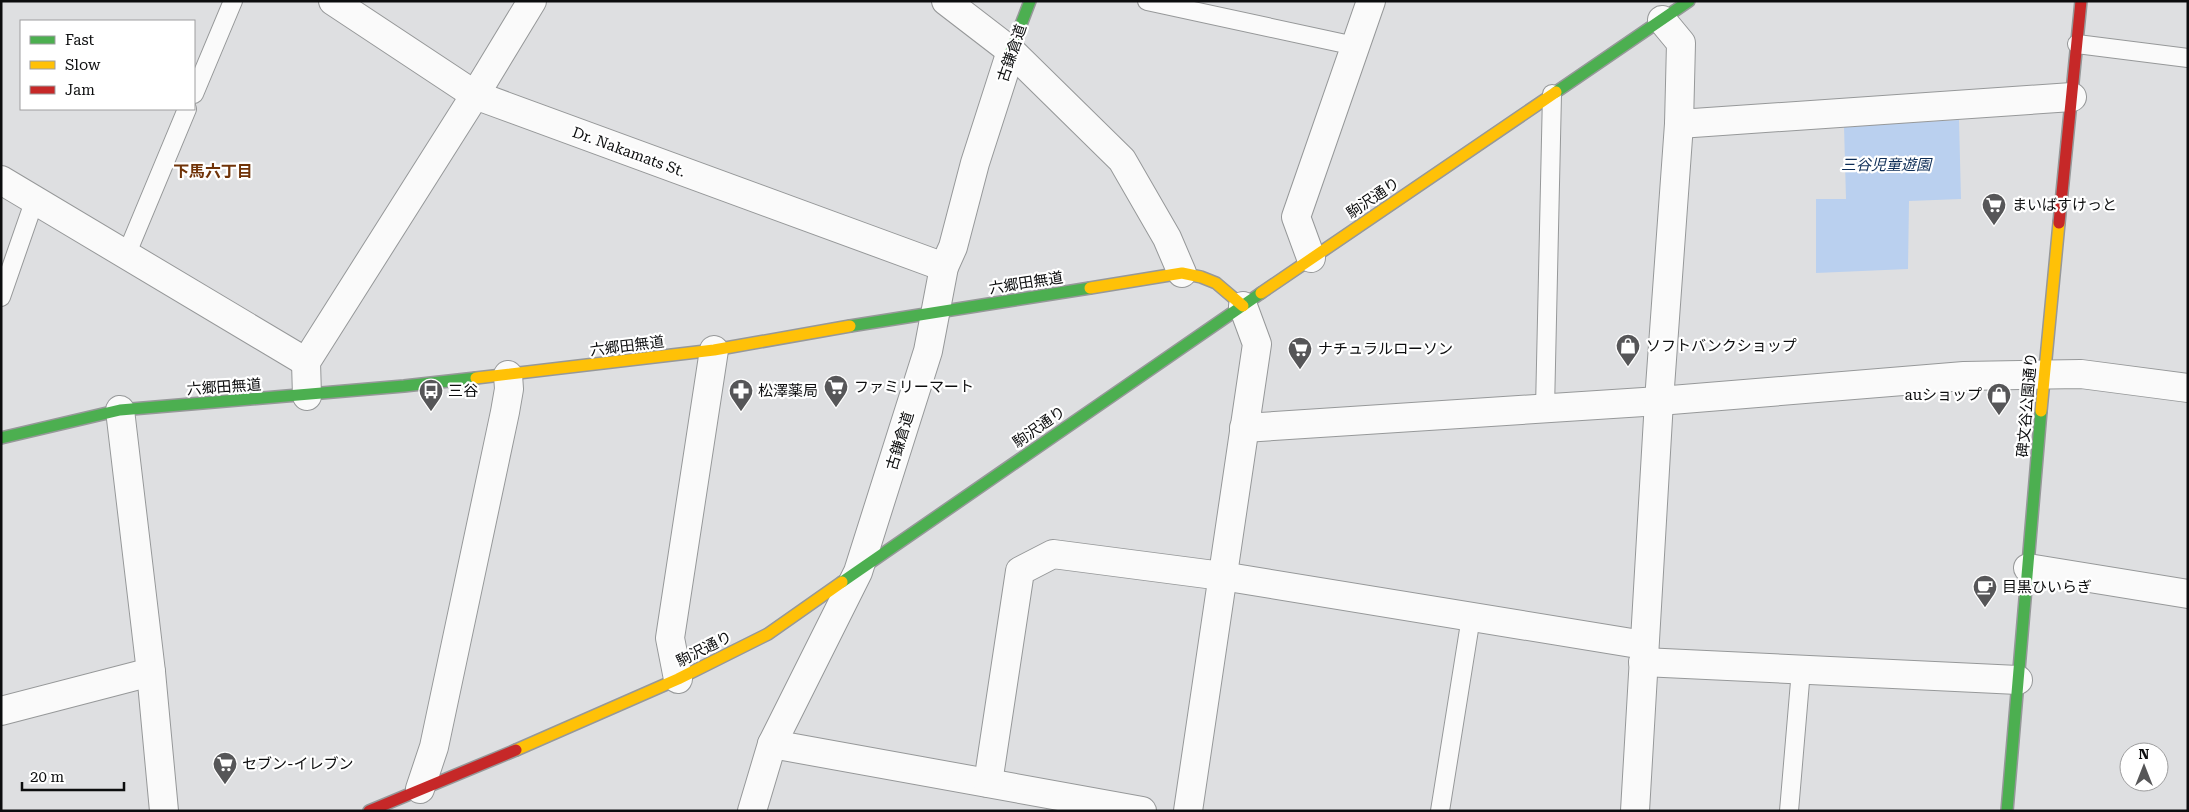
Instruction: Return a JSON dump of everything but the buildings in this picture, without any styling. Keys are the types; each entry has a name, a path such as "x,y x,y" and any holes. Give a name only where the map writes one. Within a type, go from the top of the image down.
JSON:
{"street":[{"name":"Dr. Nakamats St.","path":"333,1 475,95 944,268"},
{"path":"307,396 306,362 475,95 532,1"},
{"path":"946,1 1011,51 1122,160 1167,238 1182,273"},
{"name":"古鎌倉道","path":"752,811 772,744 858,572 928,351 944,268 953,247 975,163 1011,51 1030,1"},
{"path":"1311,258 1296,217 1372,1"},
{"name":"駒沢通り","path":"369,811 417,800 525,746 678,679 768,634 1086,412 1690,1"},
{"name":"碑文谷公園通り","path":"2007,811 2044,374 2081,1"},
{"path":"1635,811 1659,401 1679,124 1682,43 1662,20"},
{"path":"1679,124 2072,97"},
{"path":"1,180 306,362"},
{"name":"六郷田無道","path":"1,438 120,410 307,396 508,375 714,350 1182,273 1204,276 1226,288 1244,306"},
{"path":"1188,811 1257,344 1244,306"},
{"path":"678,679 670,638 714,350"},
{"path":"1244,428 1659,401 1964,376 2081,374 2188,388"},
{"path":"417,800 438,728 505,412 509,389 508,375"},
{"path":"120,410 151,672 164,811"},
{"path":"988,783 1020,571 1053,554 1222,576 1471,618 1643,654 1801,670 2018,680"},
{"path":"2028,568 2188,594"},
{"path":"1,711 151,672"},
{"path":"772,744 1142,811"}],"lane":[{"path":"195,92 233,1"},
{"path":"1147,1 1355,46"},
{"path":"2077,44 2188,58"},
{"path":"1545,409 1552,94"},
{"path":"126,253 187,110"},
{"path":"1,297 35,199"},
{"path":"1440,811 1471,618"},
{"path":"1790,811 1801,670"}],"green space":[{"name":"三谷児童遊園","path":"1959,120 1961,199 1909,201 1908,269 1816,273 1816,199 1846,199 1844,126"}],"traffic: fast":[{"path":"1011,51 1030,1"},
{"path":"1556,92 1689,1"},
{"path":"850,326 1090,288"},
{"path":"842,582 1261,293"},
{"path":"1,438 120,410 404,386 476,378"},
{"path":"2007,811 2041,411"}],"traffic: slow":[{"path":"1261,293 1556,92"},
{"path":"2041,411 2059,223"},
{"path":"1090,288 1182,273 1201,277 1216,283 1243,306"},
{"path":"476,378 714,350 850,326"},
{"path":"516,750 678,679 768,634 842,582"}],"traffic: jam":[{"path":"2059,223 2081,1"},
{"path":"369,811 516,750"}],"place":[{"name":"まいばすけっと","path":"1994,226"},
{"name":"ソフトバンクショップ","path":"1628,367"},
{"name":"ナチュラルローソン","path":"1300,370"},
{"name":"ファミリーマート","path":"836,408"},
{"name":"三谷","path":"431,412"},
{"name":"松澤薬局","path":"741,412"},
{"name":"auショップ","path":"1999,416"},
{"name":"目黒ひいらぎ","path":"1985,608"},
{"name":"セブン-イレブン","path":"225,785"}],"district":[{"name":"下馬六丁目","path":"213,171"}]}
